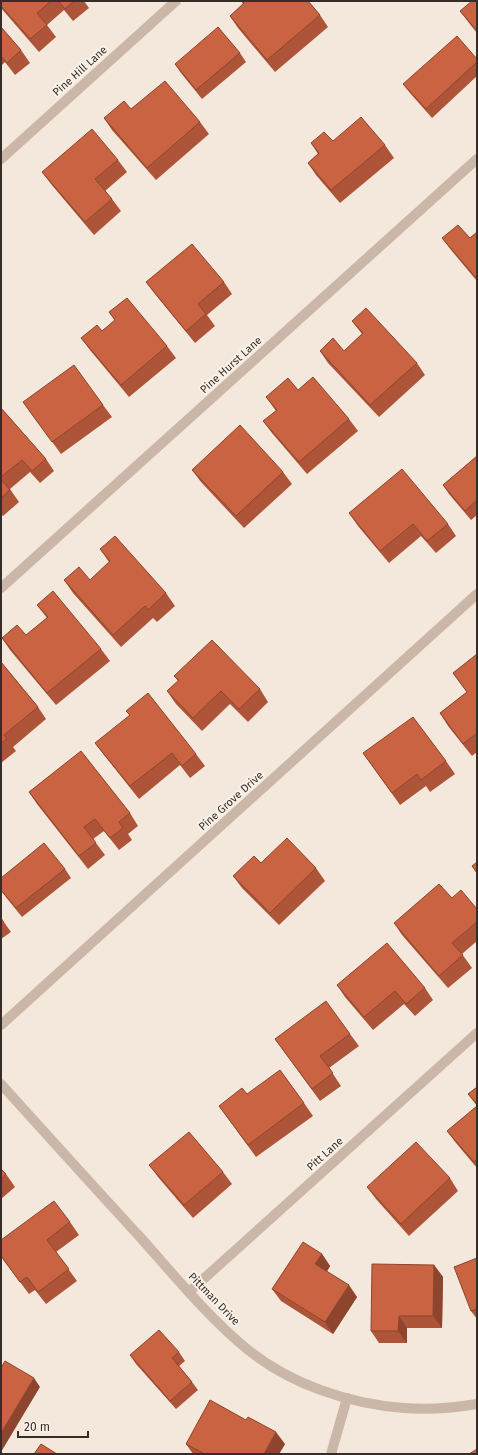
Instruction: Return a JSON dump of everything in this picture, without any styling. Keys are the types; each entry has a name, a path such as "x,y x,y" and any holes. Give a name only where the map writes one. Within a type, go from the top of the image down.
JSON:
{"street":[{"name":"Pine Hill Lane","path":"1,159 176,1"},
{"name":"Pine Hurst Lane","path":"1,588 477,159"},
{"name":"Pine Grove Drive","path":"1,1025 477,594"},
{"name":"Pitt Lane","path":"190,1292 477,1033"},
{"name":"Pittman Drive","path":"1,1084 190,1292 248,1350 277,1369 310,1385 346,1398 386,1406 405,1408 429,1409 477,1404"},
{"path":"331,1454 346,1398"}],"building":[{"path":"1,1 51,1 37,13 47,25 30,39 1,6"},
{"path":"58,1 74,1 65,9"},
{"path":"242,1 308,1 320,15 267,60 230,16 244,3"},
{"path":"472,1 477,1 477,31 460,11"},
{"path":"1,27 21,50 7,63 1,56"},
{"path":"218,27 240,53 196,90 175,64"},
{"path":"457,36 477,59 477,62 426,109 403,84"},
{"path":"165,81 200,122 147,168 104,118 124,101 131,109"},
{"path":"361,117 385,145 331,190 308,163 319,153 311,143 324,132 333,141"},
{"path":"92,129 118,160 95,179 112,199 85,222 42,172"},
{"path":"458,225 470,238 477,232 477,279 442,238"},
{"path":"192,244 224,282 198,304 206,314 186,331 146,282"},
{"path":"127,298 167,346 121,385 81,338 97,325 102,331 115,320 109,312"},
{"path":"366,308 417,363 370,405 320,351 333,338 344,351 363,333 352,321"},
{"path":"74,365 103,405 52,442 23,402"},
{"path":"313,377 349,419 299,462 263,421 277,410 266,397 288,378 298,390"},
{"path":"1,408 46,459 32,471 22,460 1,477"},
{"path":"240,425 283,472 236,516 192,470"},
{"path":"477,456 477,500 465,511 443,485"},
{"path":"402,469 448,524 427,541 413,524 380,551 349,513"},
{"path":"1,479 10,490 1,498"},
{"path":"115,536 166,593 148,610 145,606 113,635 64,580 79,567 90,580 110,561 100,549"},
{"path":"53,591 101,649 47,693 2,638 17,625 26,635 48,617 37,605"},
{"path":"212,640 260,689 239,709 221,691 193,718 167,691 179,680 174,676"},
{"path":"477,654 477,733 463,744 440,713 467,692 453,673"},
{"path":"1,662 38,707 4,735 7,739 1,743"},
{"path":"148,693 196,754 182,766 172,753 130,786 95,743 130,715 126,711"},
{"path":"413,717 446,761 421,780 417,774 392,793 363,753"},
{"path":"81,751 130,813 119,822 123,828 110,838 95,819 84,827 96,843 79,856 29,792"},
{"path":"287,838 316,868 270,913 233,876 254,856 261,863"},
{"path":"44,843 65,869 16,908 1,890 1,878"},
{"path":"477,862 477,873 472,866"},
{"path":"439,884 452,898 461,890 477,909 477,922 452,943 463,955 439,976 394,923"},
{"path":"1,918 4,923 1,925"},
{"path":"387,943 425,988 406,1004 395,991 364,1017 337,985"},
{"path":"326,1001 350,1034 320,1056 333,1073 312,1089 275,1039"},
{"path":"280,1070 304,1103 248,1145 219,1106 242,1088 247,1094"},
{"path":"477,1087 477,1104 468,1094"},
{"path":"477,1106 477,1159 474,1162 447,1131"},
{"path":"189,1132 223,1172 184,1205 149,1165"},
{"path":"416,1142 450,1178 401,1224 367,1187"},
{"path":"1,1169 6,1174 1,1179"},
{"path":"54,1201 70,1222 47,1240 69,1269 38,1292 27,1277 20,1282 1,1256 1,1240"},
{"path":"303,1242 322,1254 315,1264 349,1285 325,1322 272,1289"},
{"path":"477,1258 477,1309 471,1311 454,1267"},
{"path":"372,1264 434,1265 433,1316 399,1316 398,1331 371,1331"},
{"path":"159,1330 179,1352 172,1358 192,1382 170,1401 130,1355"},
{"path":"5,1361 34,1378 1,1433 1,1368"},
{"path":"210,1400 246,1420 248,1417 276,1432 264,1454 205,1454 186,1444"},
{"path":"41,1444 57,1454 34,1454"},
{"path":"477,1449 477,1454 469,1454"}]}
